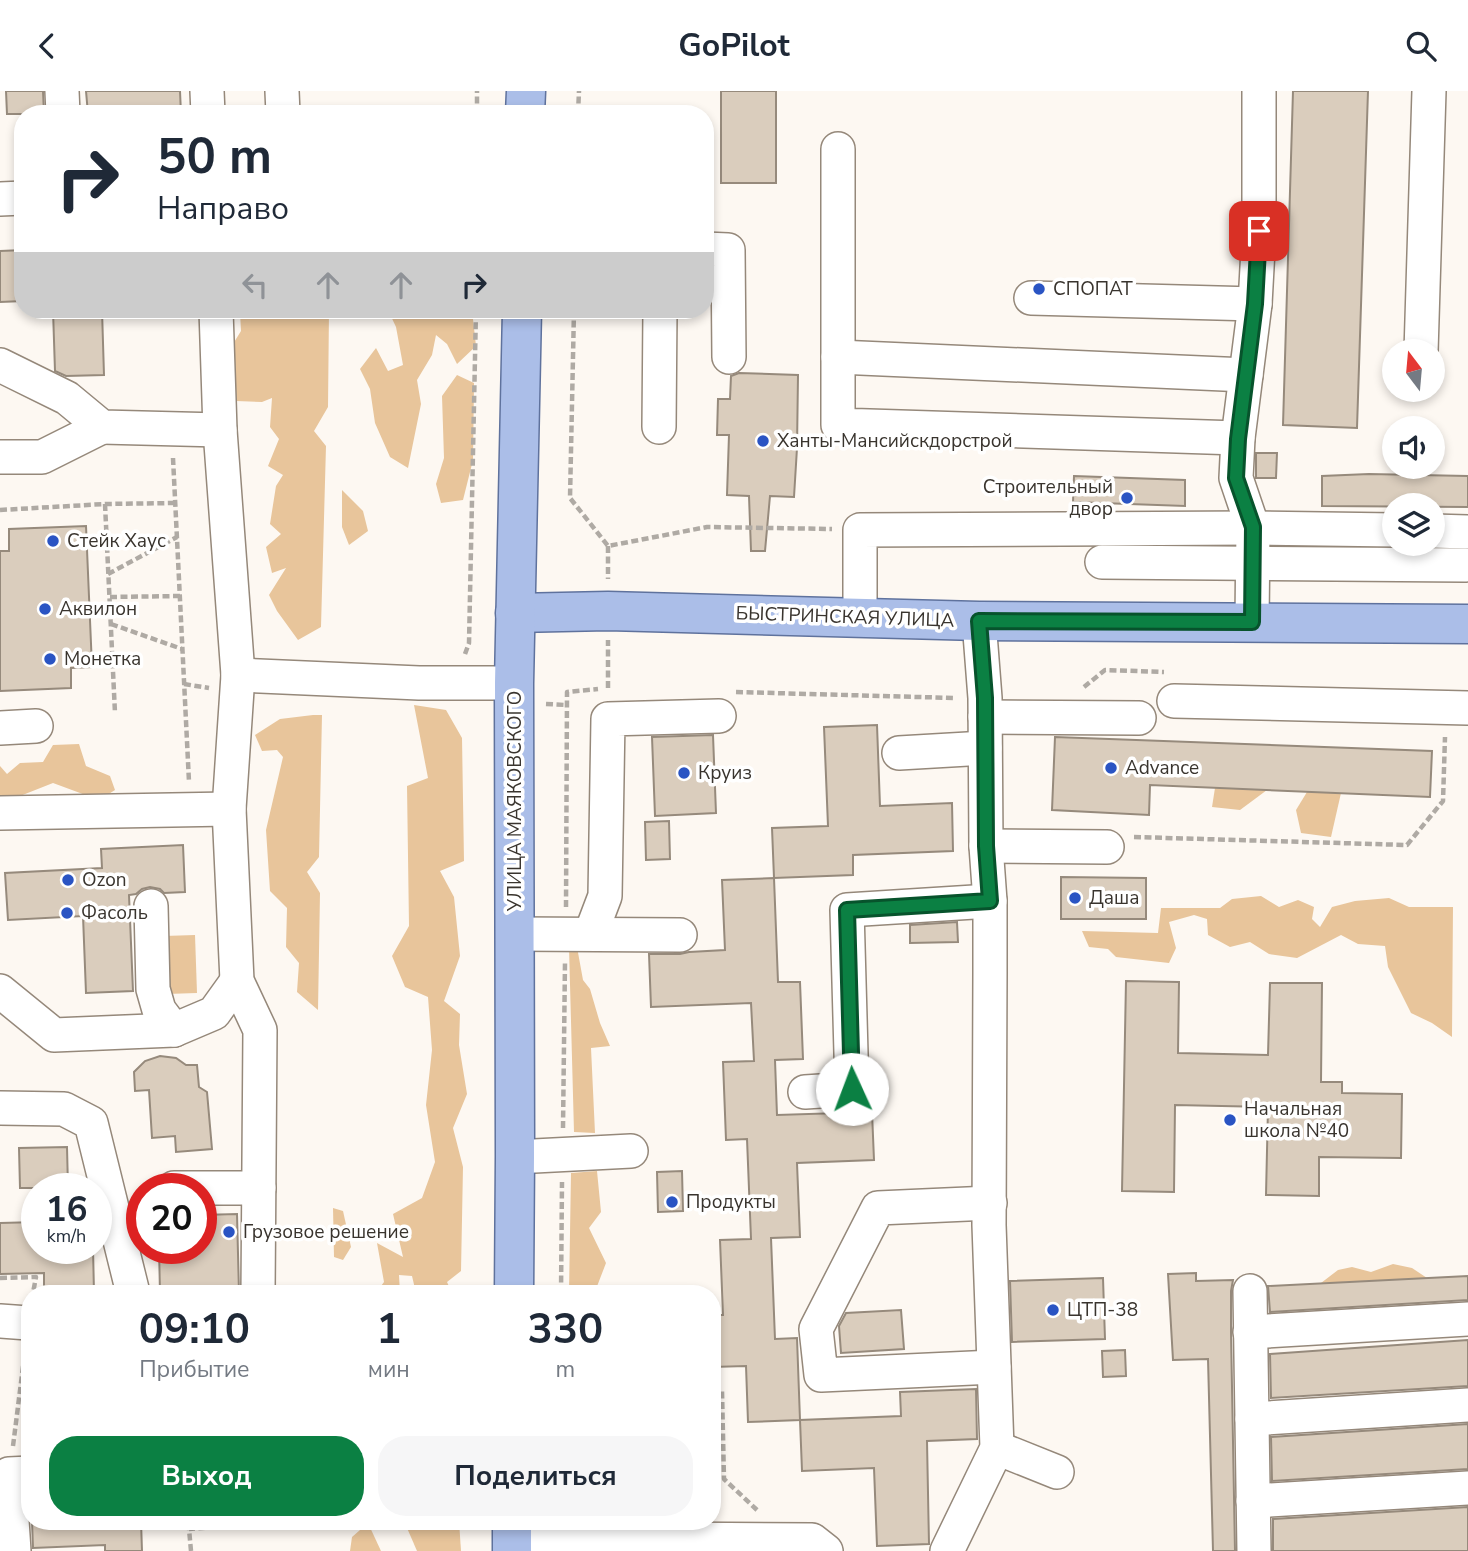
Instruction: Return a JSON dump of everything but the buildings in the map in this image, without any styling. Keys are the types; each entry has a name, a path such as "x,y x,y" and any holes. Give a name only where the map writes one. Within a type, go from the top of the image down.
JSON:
{"main road":[{"name":"УЛИЦА МАЯКОВСКОГО","path":"514,1285 514,683 522,319"},
{"name":"БЫСТРИНСКАЯ УЛИЦА","path":"515,613 608,611 979,621 1468,624"}],"lane":[{"path":"1252,622 1253,527 1236,478 1238,439 1255,304 1259,231 1259,91"},
{"path":"1421,339 1429,91"},
{"path":"838,149 838,425 1238,439"},
{"path":"714,249 728,250 729,356"},
{"path":"1031,299 1255,304"},
{"path":"216,319 219,430 249,675 229,809 237,981 260,1030 258,1285"},
{"path":"659,427 660,319"},
{"path":"838,357 1246,375"},
{"path":"0,365 67,398 102,427"},
{"path":"0,457 42,457 102,427 219,430"},
{"path":"860,617 860,530 1253,527 1382,530"},
{"path":"1445,531 1468,532"},
{"path":"1102,562 1465,565"},
{"path":"947,1551 997,1448 990,1203 990,901 979,621"},
{"path":"249,675 419,683 514,683"},
{"path":"1174,701 1457,707"},
{"path":"580,934 594,925 605,896 608,719 726,704"},
{"path":"899,753 985,721 1139,718"},
{"path":"0,728 36,726"},
{"path":"0,813 229,809"},
{"path":"986,846 1107,847"},
{"path":"805,1093 852,1089 847,910 990,901"},
{"path":"151,906 153,989 159,1010 174,1030"},
{"path":"515,933 680,935"},
{"path":"0,991 54,1035 174,1030 214,1013 237,981"},
{"path":"0,1108 64,1109 91,1123 131,1285"},
{"path":"515,1157 631,1151"},
{"path":"217,1188 259,1188"},
{"path":"990,1203 878,1208 816,1329 821,1375 994,1367"},
{"path":"1250,1291 1254,1551"},
{"path":"1250,1332 1468,1319"},
{"path":"1252,1419 1468,1405"},
{"path":"997,1448 1057,1472"},
{"path":"14,1551 20,1474"},
{"path":"1253,1501 1468,1488"},
{"path":"512,1537 584,1545 619,1530 683,1530 810,1545"}],"path":[{"path":"463,662 469,643 476,319"},
{"path":"574,319 570,498 608,546 707,527 860,530"},
{"path":"172,429 190,810"},
{"path":"0,510 176,503"},
{"path":"105,504 116,713"},
{"path":"108,575 177,537"},
{"path":"110,597 180,596"},
{"path":"111,624 182,649"},
{"path":"561,1285 563,1154 580,934 567,692 608,688"},
{"path":"726,704 985,721"},
{"path":"1107,847 1130,837 1407,845 1443,800 1457,707"},
{"path":"0,1278 36,1277 33,1285"},
{"path":"721,1391 724,1479 810,1545"},
{"path":"20,1474 21,1421"},
{"path":"189,1530 191,1551"}],"shaded area":[{"path":"240,319 329,319 328,407 314,431 326,446 321,627 298,640 269,595 286,568 272,573 266,547 281,534 270,524 276,486 283,475 268,466 279,439 270,427 272,398 262,402 236,401 228,352 241,331"},
{"path":"392,319 473,319 476,346 457,364 447,344 436,335 432,355 417,380 421,404 408,468 390,457 375,423 370,389 360,369 376,348 388,371 403,365"},
{"path":"457,375 474,383 473,460 463,500 441,503 436,484 444,458 442,396"},
{"path":"342,490 363,511 368,531 349,545 342,527"},
{"path":"414,705 446,710 462,738 464,861 440,871 454,897 460,956 444,1001 460,1014 459,1045 467,1094 453,1128 463,1167 461,1271 447,1282 448,1285 414,1285 412,1276 399,1275 400,1285 382,1285 384,1282 377,1243 403,1257 393,1214 422,1198 435,1162 426,1105 432,1050 428,997 405,987 392,956 409,926 407,786 428,778"},
{"path":"322,715 319,857 307,872 320,893 318,1010 297,992 299,963 286,947 287,908 270,891 266,830 283,757 277,750 262,751 255,735 280,719"},
{"path":"79,744 86,766 110,776 115,790 99,800 53,783 15,798 0,797 0,766 7,774 20,763 43,762 53,745"},
{"path":"1215,788 1267,790 1240,810 1212,807"},
{"path":"1307,792 1341,793 1331,837 1301,833 1296,810"},
{"path":"1261,896 1279,907 1298,900 1314,907 1312,919 1320,927 1332,907 1355,901 1389,898 1409,907 1453,907 1452,1037 1411,1013 1388,967 1385,946 1358,944 1341,935 1297,958 1269,954 1250,942 1230,947 1208,935 1207,919 1194,915 1169,922 1176,948 1169,963 1116,957 1108,949 1089,947 1082,931 1158,933 1161,908 1220,908 1232,899"},
{"path":"195,935 197,993 167,994 164,936"},
{"path":"569,947 577,947 583,980 590,989 610,1046 591,1048 595,1133 574,1132"},
{"path":"597,1171 601,1212 589,1228 606,1263 598,1285 569,1285 571,1173"},
{"path":"333,1208 343,1211 351,1247 343,1260 334,1257"},
{"path":"1393,1264 1412,1268 1427,1278 1321,1283 1338,1270 1352,1267 1371,1272"},
{"path":"360,1530 371,1530 381,1551 350,1551 352,1537"},
{"path":"408,1530 460,1530 461,1551 417,1551"}],"place":[{"name":"СПОПАТ","path":"1039,289"},
{"name":"Ханты-Мансийскдорстрой","path":"763,441"},
{"name":"Строительный двор","path":"1127,498"},
{"name":"Стейк Хаус","path":"53,541"},
{"name":"Аквилон","path":"45,609"},
{"name":"Монетка","path":"50,659"},
{"name":"Advance","path":"1111,768"},
{"name":"Круиз","path":"684,773"},
{"name":"Ozon","path":"68,880"},
{"name":"Даша","path":"1075,898"},
{"name":"Фасоль","path":"67,913"},
{"name":"Начальная школа №40","path":"1230,1120"},
{"name":"Продукты","path":"672,1202"},
{"name":"Грузовое решение","path":"229,1232"},
{"name":"ЦТП-38","path":"1053,1310"}],"route":[{"path":"852,1089 847,910 990,901 986,846 985,698 979,621 1252,622 1253,527 1236,478 1238,439 1255,304 1259,231"}]}
